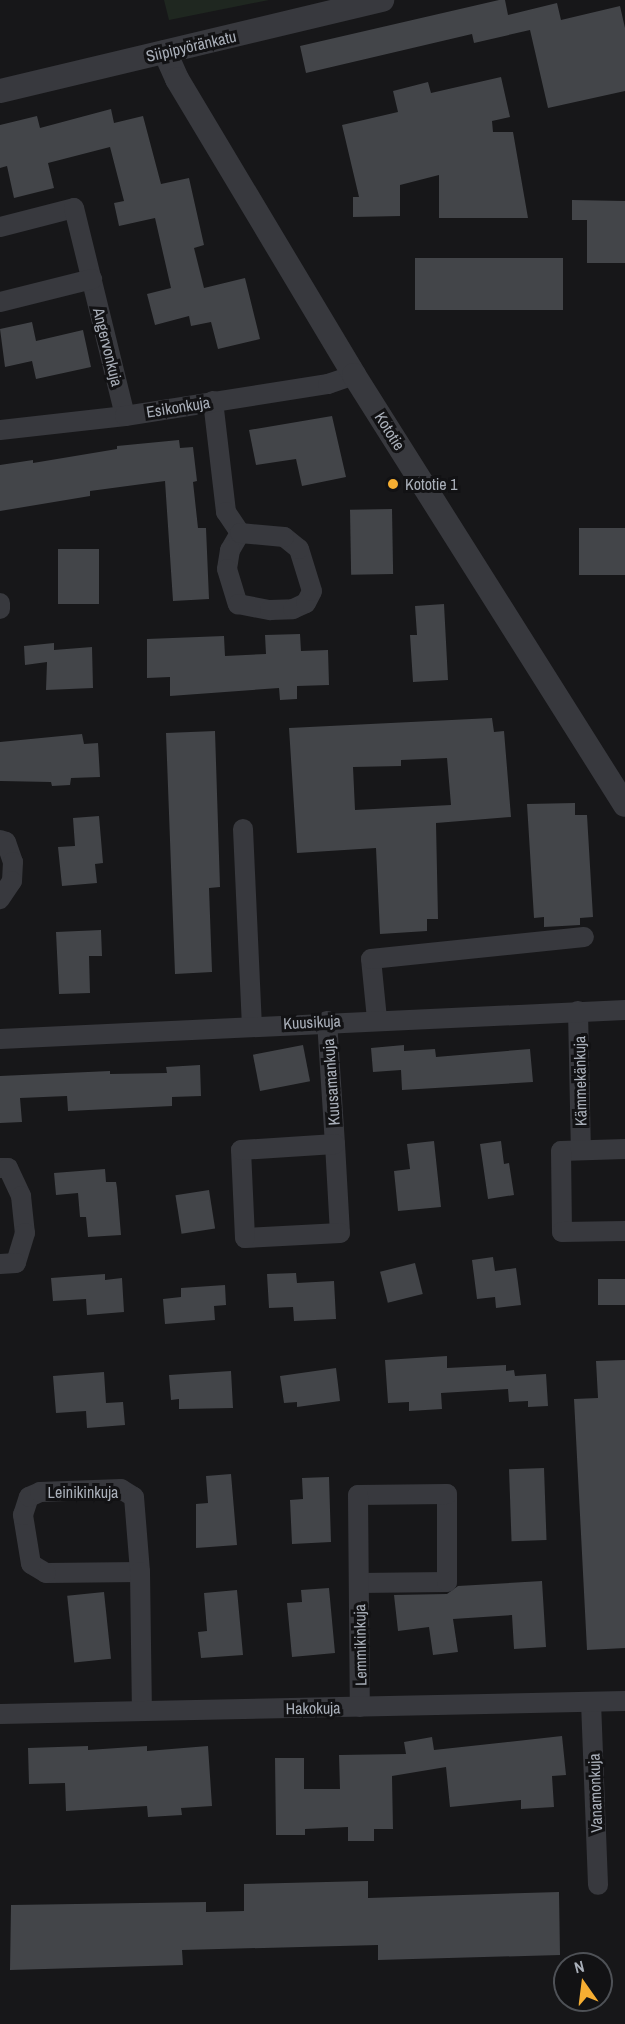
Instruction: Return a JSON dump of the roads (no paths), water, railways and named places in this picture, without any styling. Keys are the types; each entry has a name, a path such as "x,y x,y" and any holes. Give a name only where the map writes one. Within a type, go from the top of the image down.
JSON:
{"street":[{"name":"Siipipyöränkatu","path":"0,91 382,0"},
{"name":"Kototie","path":"165,52 177,79 354,375 625,805"},
{"name":"Angervonkuja","path":"0,227 74,208 125,416"},
{"path":"0,302 92,279"},
{"name":"Esikonkuja","path":"0,430 125,416 328,384 354,375"},
{"path":"213,401 226,512 240,533"},
{"path":"240,533 284,537 299,549 312,591 306,603 293,609 270,610 238,604 227,569 230,550 240,533"},
{"path":"0,603 0,609"},
{"path":"243,829 252,1025"},
{"path":"0,840 6,842 13,862 12,880 0,899"},
{"path":"377,1019 371,959 584,937"},
{"name":"Kuusikuja","path":"0,1039 327,1021 625,1010"},
{"name":"Kämmekänkuja","path":"578,1011 581,1150"},
{"name":"Kuusamankuja","path":"327,1021 335,1144 340,1233 245,1238 241,1150 335,1144"},
{"name":"Kämmekänkuja","path":"625,1149 561,1150 562,1232 625,1231"},
{"path":"0,1167 8,1168 21,1196 25,1233 16,1263 0,1264"},
{"name":"Leinikinkuja","path":"140,1572 46,1573 31,1564 23,1515 29,1497 40,1492 121,1490 134,1497 140,1572 142,1711"},
{"name":"Lemmikinkuja","path":"359,1583 447,1582 447,1494 358,1495 360,1707"},
{"name":"Hakokuja","path":"0,1714 625,1701"},
{"name":"Vanamonkuja","path":"591,1702 598,1885"}],"place":[{"name":"Kototie 1","path":"393,484"}]}
